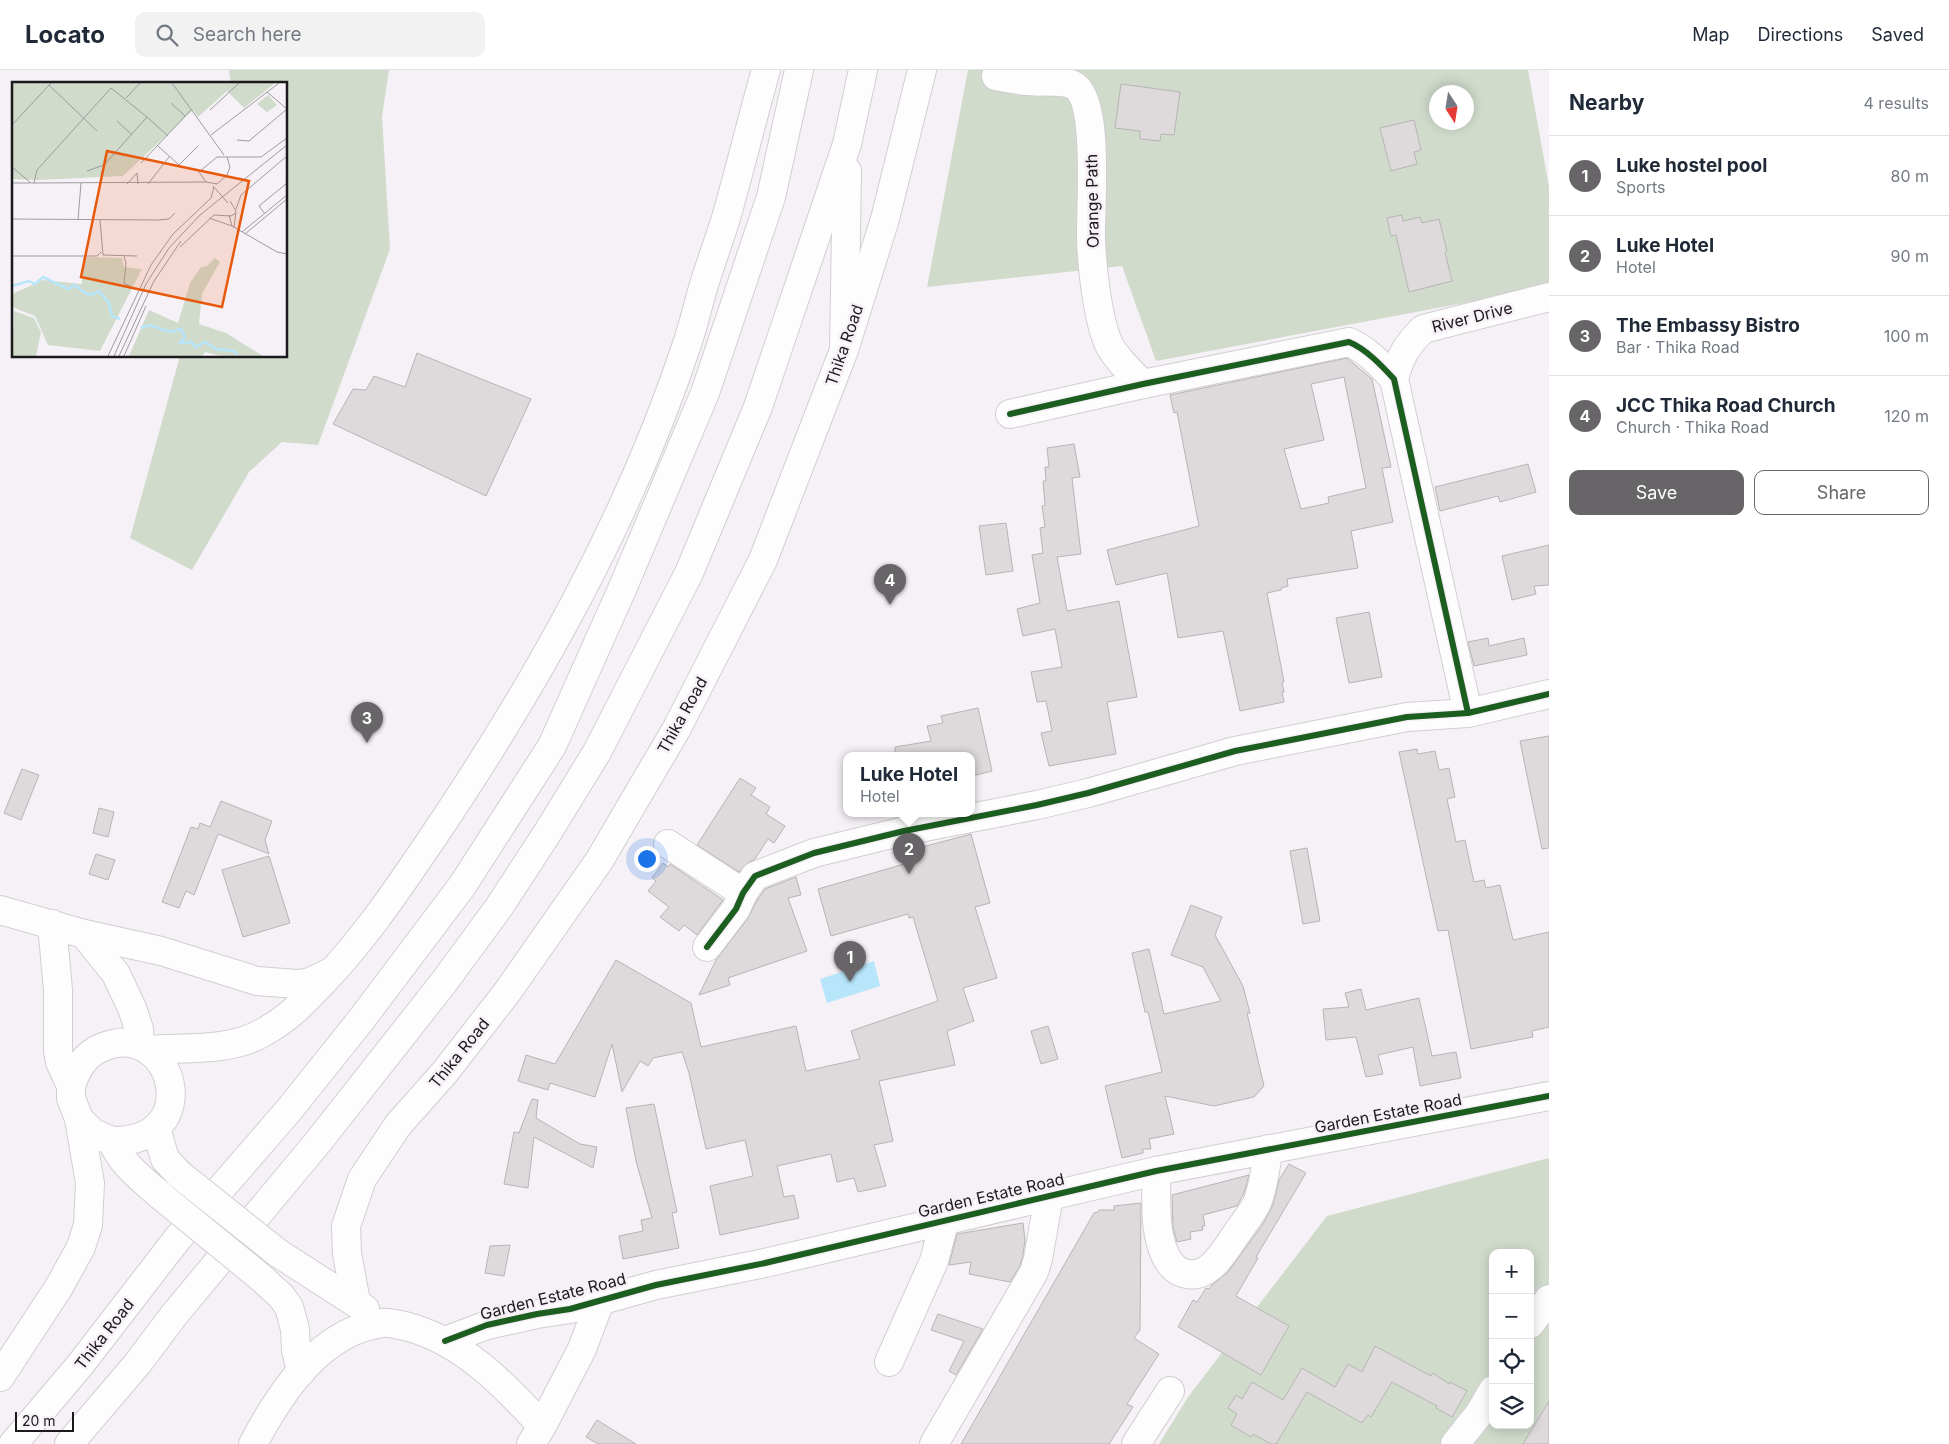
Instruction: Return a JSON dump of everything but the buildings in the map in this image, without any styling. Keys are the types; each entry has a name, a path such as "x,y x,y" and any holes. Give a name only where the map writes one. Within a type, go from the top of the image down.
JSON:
{"main road":[{"path":"0,1377 59,1287 82,1247 88,1225 90,1183 79,1119 71,1098 71,1086 76,1071 84,1059 96,1050 110,1044 126,1043 144,1048 233,1044 254,1038 292,1015 335,970 387,906 482,763 561,627 603,547 639,468 688,340 725,219 766,70"},
{"name":"Thika Road","path":"13,1444 80,1365 178,1238 289,1110 361,1020 462,886 552,746 706,393 771,197 799,70"},
{"path":"70,1444 318,1142 438,990 499,908 597,752 689,574 754,416 805,272 847,144 863,70"},
{"name":"Thika Road","path":"356,1302 348,1262 346,1226 362,1179 398,1125 451,1064 508,991 599,861 677,728 763,560 844,350 885,219 922,70"},
{"name":"Orange Path","path":"996,76 1028,81 1067,82 1076,87 1084,102 1090,134 1092,172 1091,241 1095,280 1106,339 1143,384"},
{"path":"844,350 847,144"},
{"name":"River Drive","path":"1394,379 1401,356 1411,341 1423,329 1549,297"},
{"path":"1010,414 1143,384 1349,342 1360,346 1365,353 1380,364 1394,379 1468,713"},
{"path":"707,947 736,909 743,893 755,876 814,853 1088,793 1235,751 1407,717 1468,713 1549,694"},
{"path":"668,844 743,893"},
{"path":"0,910 84,934 154,949 257,981 308,983 335,970"},
{"path":"52,924 58,990 58,1051 60,1062 71,1086"},
{"path":"79,1119 93,1134 112,1141 128,1142 143,1137 156,1128 164,1118 169,1107 171,1094 170,1081 165,1069 158,1058 144,1048 132,1008 116,974 84,934"},
{"name":"Garden Estate Road","path":"445,1341 487,1325 537,1314 570,1310 656,1284 765,1263 945,1219 1156,1171 1549,1096"},
{"path":"156,1128 165,1159 178,1174 278,1253 356,1302 383,1323"},
{"path":"112,1141 118,1156 127,1167 281,1296 289,1307 295,1329 296,1350 301,1372"},
{"path":"1156,1171 1158,1224 1161,1246 1169,1263 1178,1271 1191,1275 1202,1272 1211,1266 1230,1245 1248,1219 1257,1203 1269,1149"},
{"path":"934,1444 1034,1272 1049,1196"},
{"path":"889,1362 934,1261 945,1219"},
{"path":"1534,1319 1549,1298"},
{"path":"253,1444 284,1392 328,1344 356,1330 383,1323 415,1329 445,1341 499,1381 536,1435 582,1350 600,1301"},
{"path":"1136,1444 1170,1391"},
{"path":"1456,1444 1479,1414 1489,1397"}],"green space":[{"path":"229,70 389,70 382,117 390,249 318,445 282,442 249,472 192,570 130,538 179,358 288,358 288,82 231,82"},
{"path":"968,70 1528,70 1549,187 1549,287 1156,361 1122,266 927,287"},
{"path":"1549,1158 1549,1444 1159,1444 1188,1397 1327,1216"}],"water":[{"path":"874,961 880,986 827,1003 820,979"}],"cycle path":[{"path":"1010,414 1143,384 1349,342 1361,349 1379,363 1394,379 1468,713"},
{"path":"707,947 736,909 743,893 755,876 814,853 904,831 1088,793 1235,751 1407,717 1468,713 1549,694"},
{"path":"445,1341 487,1325 570,1309 656,1285 765,1263 1156,1171 1549,1096"}],"place":[{"name":"JCC Thika Road Church","path":"890,605"},
{"name":"The Embassy Bistro","path":"367,743"},
{"name":"Luke Hotel","path":"909,874"},
{"name":"Luke hostel pool","path":"850,982"}]}
